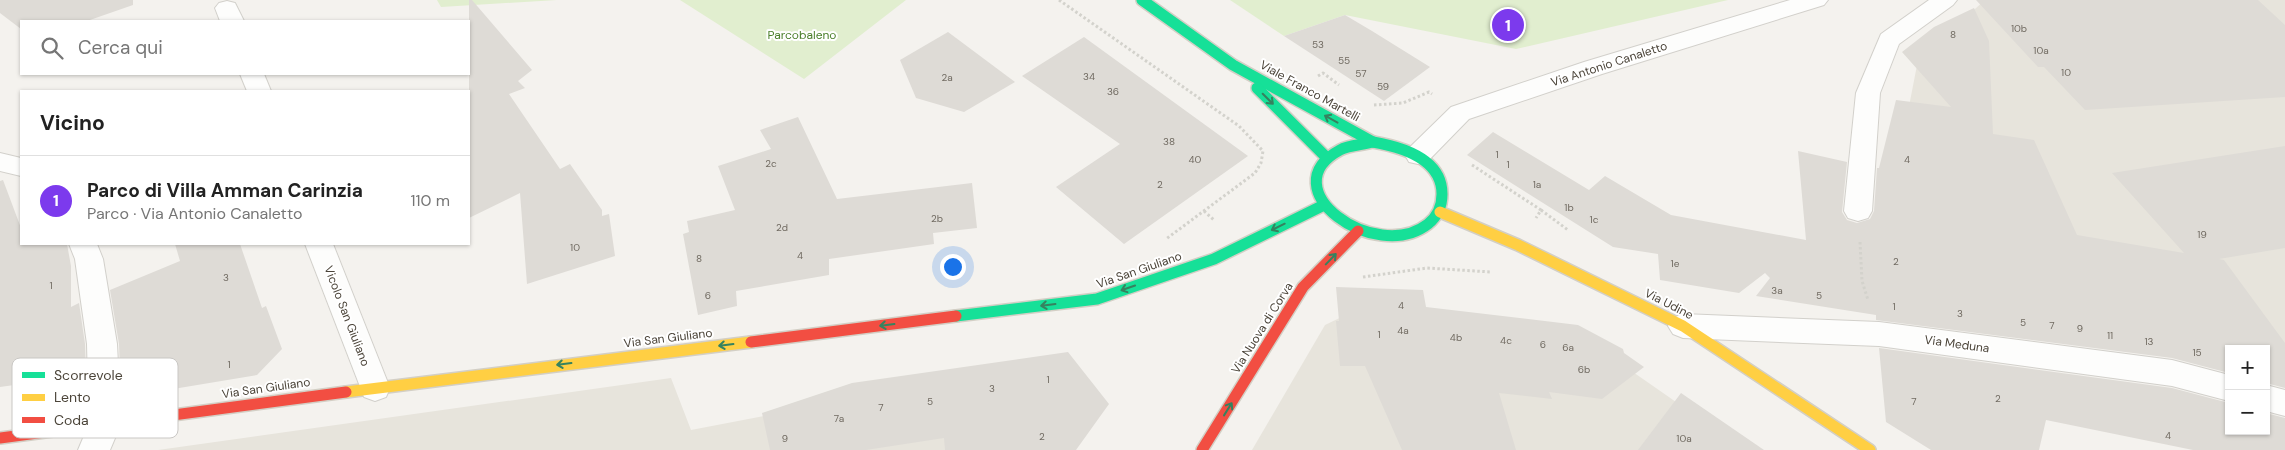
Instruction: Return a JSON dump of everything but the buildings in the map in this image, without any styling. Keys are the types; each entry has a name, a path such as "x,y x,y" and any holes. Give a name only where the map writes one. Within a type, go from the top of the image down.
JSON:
{"main road":[{"name":"Viale Franco Martelli","path":"1142,0 1233,64 1373,142"},
{"name":"Viale Franco Martelli","path":"1233,64 1327,158"},
{"path":"1373,142 1399,147 1418,155 1428,162 1441,180 1444,200 1440,212 1423,228 1411,233 1389,236 1358,231 1341,223 1322,206 1315,189 1316,177 1320,166 1327,158 1340,149 1355,144 1373,142"},
{"name":"Via San Giuliano","path":"178,423 375,388 1097,299 1214,259 1322,206"},
{"name":"Via Udine","path":"1440,212 1518,245 1683,326 1870,450"},
{"name":"Via Nuova di Corva","path":"1202,450 1303,287 1358,231"}],"street":[{"name":"Via Antonio Canaletto","path":"1418,155 1460,113 1593,68 1816,0"},
{"path":"1858,211 1868,93 1889,40 1945,0"},
{"path":"252,75 259,90"},
{"path":"0,162 20,167"},
{"path":"83,245 89,259 102,344 102,358"},
{"name":"Vicolo San Giuliano","path":"319,245 375,388"},
{"name":"Via Meduna","path":"1683,326 1879,334 2172,373 2225,387"},
{"path":"2270,399 2285,403"}],"path":[{"path":"1059,0 1239,126 1263,151 1261,164 1255,173 1161,242"},
{"path":"1858,211 1862,281 1879,334"}],"shaded area":[{"path":"1985,0 2285,0 2285,378 2270,355 2270,345 2253,345 1885,230 1918,60"},
{"path":"1350,313 1597,347 1745,450 1252,450 1325,325"},
{"path":"1021,367 1056,450 158,450 671,378 691,430"}],"green space":[{"path":"437,0 557,0 441,7"},
{"name":"Parcobaleno","path":"680,0 906,0 804,79"},
{"path":"1230,0 1728,0 1516,49 1345,15 1284,36"}],"traffic: fast":[{"path":"1142,0 1233,65 1373,142"},
{"path":"1257,88 1327,158"},
{"path":"1373,142 1398,147 1422,158 1431,166 1438,176 1442,188 1441,206 1431,222 1399,235 1374,235 1351,227 1332,213 1320,197 1315,180 1322,163 1340,150 1373,142"},
{"path":"956,316 1097,299 1214,259 1322,206"}],"traffic: slow":[{"path":"1440,212 1518,245 1683,326 1870,450"},
{"path":"346,392 751,342"}],"traffic: jam":[{"path":"1202,450 1303,287 1358,231"},
{"path":"751,342 956,316"},
{"path":"178,414 346,392"},
{"path":"0,438 12,436"}],"place":[{"name":"Parco di Villa Amman Carinzia","path":"1508,25"}]}
